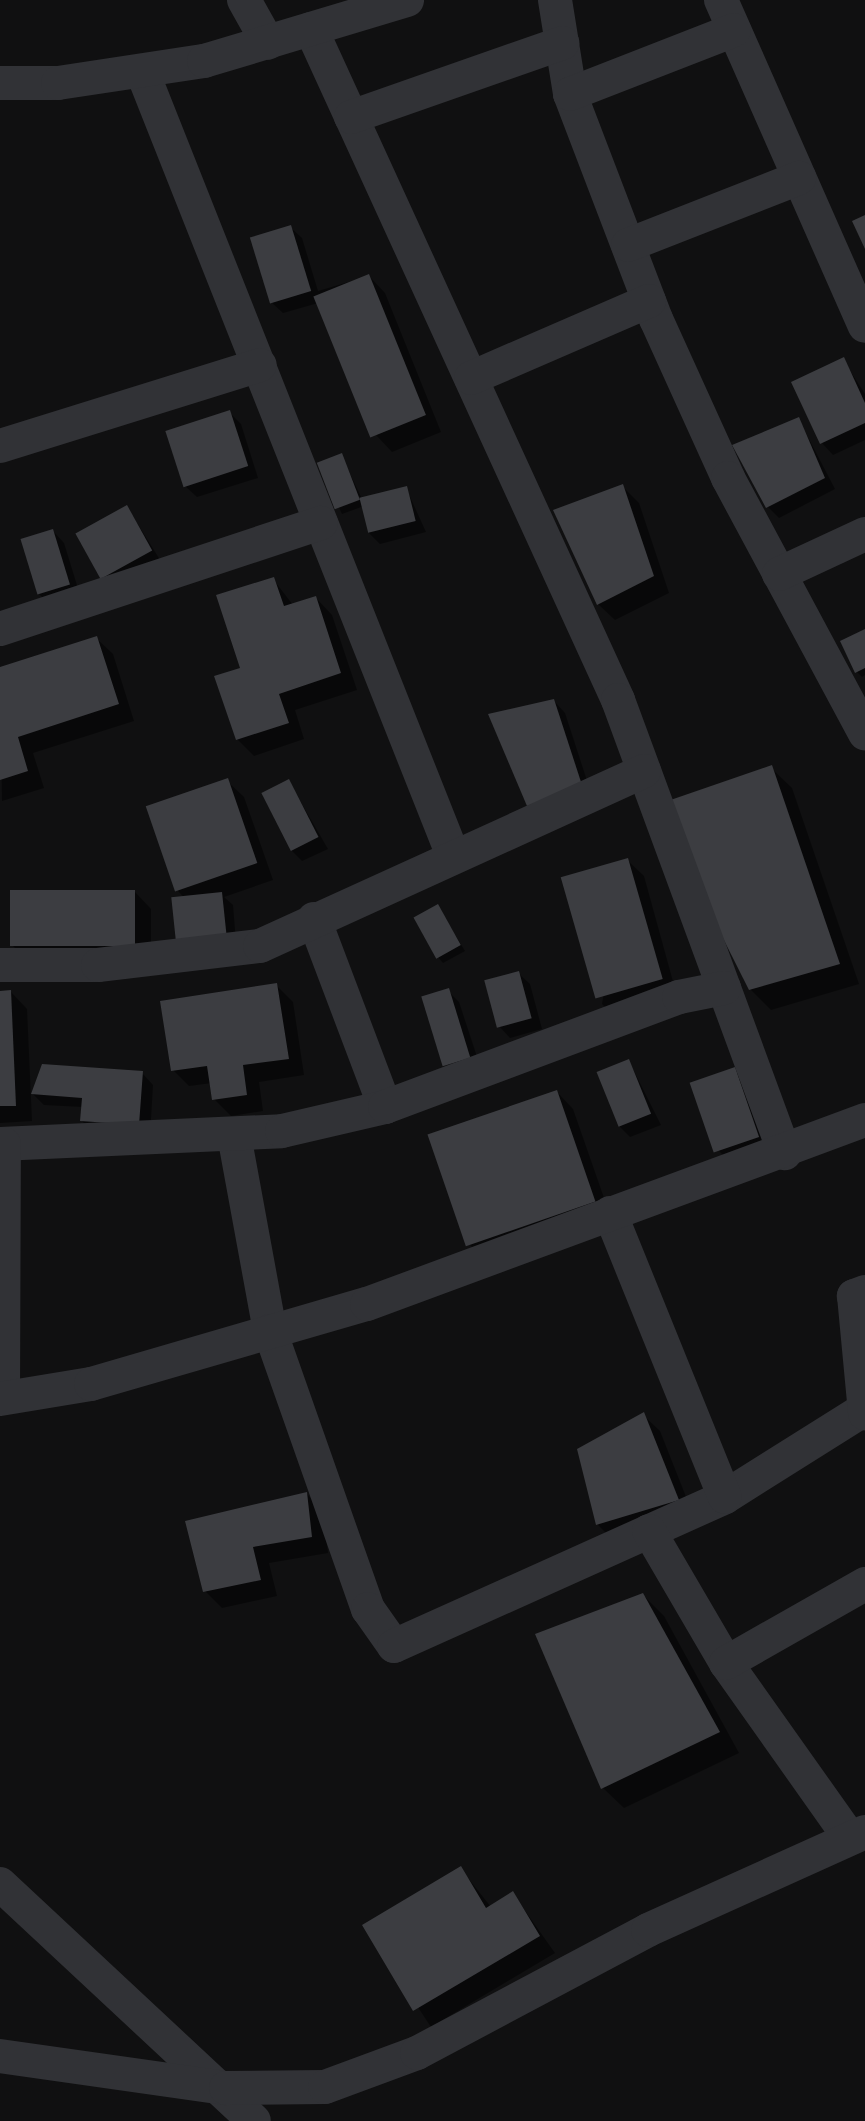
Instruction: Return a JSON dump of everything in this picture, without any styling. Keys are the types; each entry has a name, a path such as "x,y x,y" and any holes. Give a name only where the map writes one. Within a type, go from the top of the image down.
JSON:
{"street":[{"path":"244,0 268,43"},
{"path":"0,83 142,71 268,43 407,0"},
{"path":"555,0 570,94 649,301 779,574 865,734"},
{"path":"570,94 727,15 865,326"},
{"path":"311,29 471,378 644,771 785,1153"},
{"path":"351,117 562,43"},
{"path":"142,71 452,853"},
{"path":"628,245 799,178"},
{"path":"471,378 649,301"},
{"path":"0,446 260,365"},
{"path":"0,629 321,523"},
{"path":"779,574 865,534"},
{"path":"0,965 222,955 314,919 452,853 644,771"},
{"path":"314,919 385,1107"},
{"path":"724,988 679,997 385,1107 234,1135 2,1144 2,1398 91,1384 367,1304 610,1213 785,1153 865,1120"},
{"path":"234,1135 270,1331 368,1609 394,1646 725,1497 865,1411 854,1296 865,1292"},
{"path":"610,1213 725,1497"},
{"path":"0,2056 226,2088 325,2087 417,2053 648,1930 857,1835 726,1663 649,1531"},
{"path":"726,1663 865,1584"},
{"path":"0,1884 226,2088 254,2121"}],"building":[{"path":"865,215 865,249 852,221"},
{"path":"291,225 311,291 270,304 250,238"},
{"path":"369,274 426,415 370,437 313,296"},
{"path":"844,357 865,403 865,423 820,444 791,382"},
{"path":"230,410 248,466 184,487 165,431"},
{"path":"799,417 825,478 766,508 732,445"},
{"path":"342,453 360,500 335,509 317,463"},
{"path":"623,484 654,576 597,605 553,510"},
{"path":"407,486 416,521 368,533 359,498"},
{"path":"127,505 152,550 101,579 75,534"},
{"path":"53,529 70,584 37,594 20,539"},
{"path":"274,577 284,606 316,596 341,673 279,694 289,723 236,740 214,676 240,668 216,595"},
{"path":"865,629 865,668 855,673 840,641"},
{"path":"97,636 119,704 18,737 28,771 0,780 0,667"},
{"path":"554,699 582,785 527,806 488,714"},
{"path":"772,765 840,964 749,990 656,805"},
{"path":"228,778 257,863 175,891 146,806"},
{"path":"289,779 319,837 291,851 261,793"},
{"path":"628,858 663,979 595,998 561,877"},
{"path":"10,890 135,890 135,946 10,946"},
{"path":"222,892 227,943 177,948 171,897"},
{"path":"438,904 461,945 436,959 414,918"},
{"path":"519,971 532,1018 497,1028 484,980"},
{"path":"277,983 289,1059 243,1065 247,1095 212,1100 207,1066 171,1071 160,1001"},
{"path":"449,988 470,1058 443,1066 421,996"},
{"path":"11,990 16,1106 0,1106 0,991"},
{"path":"629,1059 651,1114 619,1127 597,1072"},
{"path":"42,1064 143,1071 139,1125 80,1121 82,1098 31,1094"},
{"path":"735,1067 759,1137 714,1153 690,1083"},
{"path":"557,1090 595,1202 466,1246 427,1135"},
{"path":"644,1412 679,1500 596,1525 577,1449"},
{"path":"307,1492 312,1537 253,1547 261,1580 203,1592 185,1521"},
{"path":"643,1593 720,1732 601,1789 535,1634"},
{"path":"461,1866 486,1908 513,1891 540,1936 413,2011 362,1925"}]}
